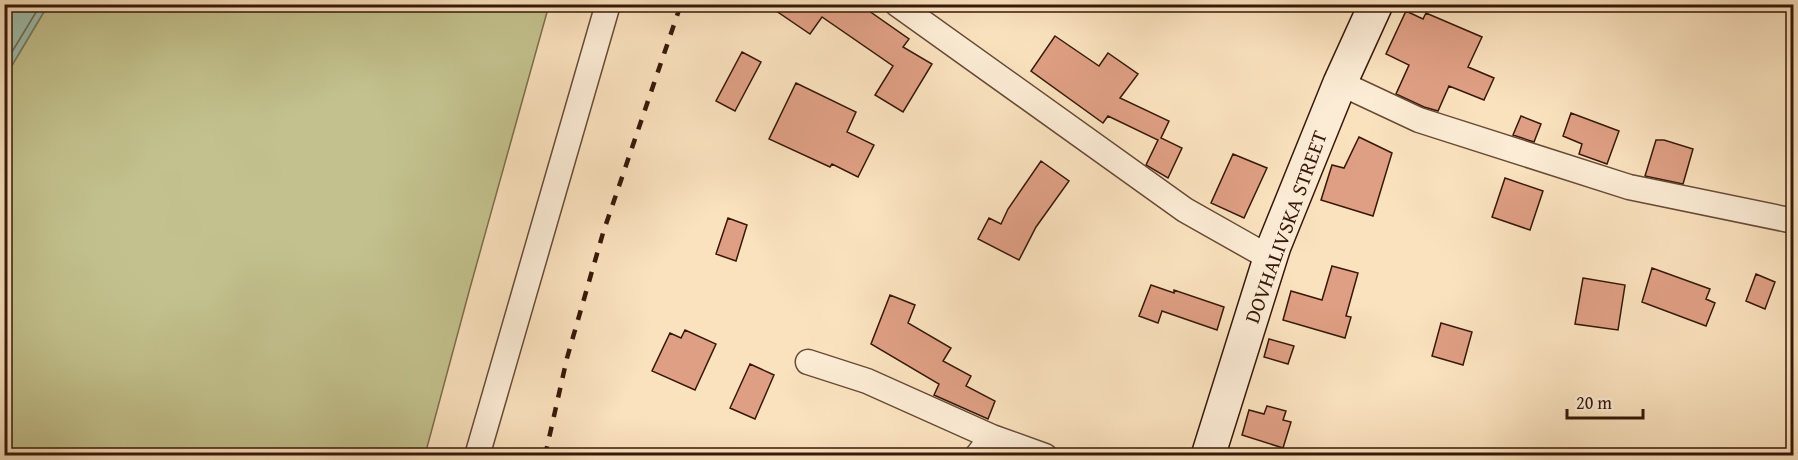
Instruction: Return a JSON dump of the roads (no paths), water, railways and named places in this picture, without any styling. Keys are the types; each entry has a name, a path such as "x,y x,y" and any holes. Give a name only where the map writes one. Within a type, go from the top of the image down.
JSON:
{"street":[{"path":"477,456 608,4"},
{"path":"897,4 1185,210 1270,258"},
{"name":"DOVHALIVSKA STREET","path":"1208,456 1270,258 1340,83 1376,4"},
{"path":"1340,83 1419,120 1629,187 1794,221"},
{"path":"808,362 867,381 984,446 1045,456"}],"water":[{"path":"4,5 48,5 5,77"}],"railway":[{"path":"545,456 567,358 603,233 681,4"}]}
